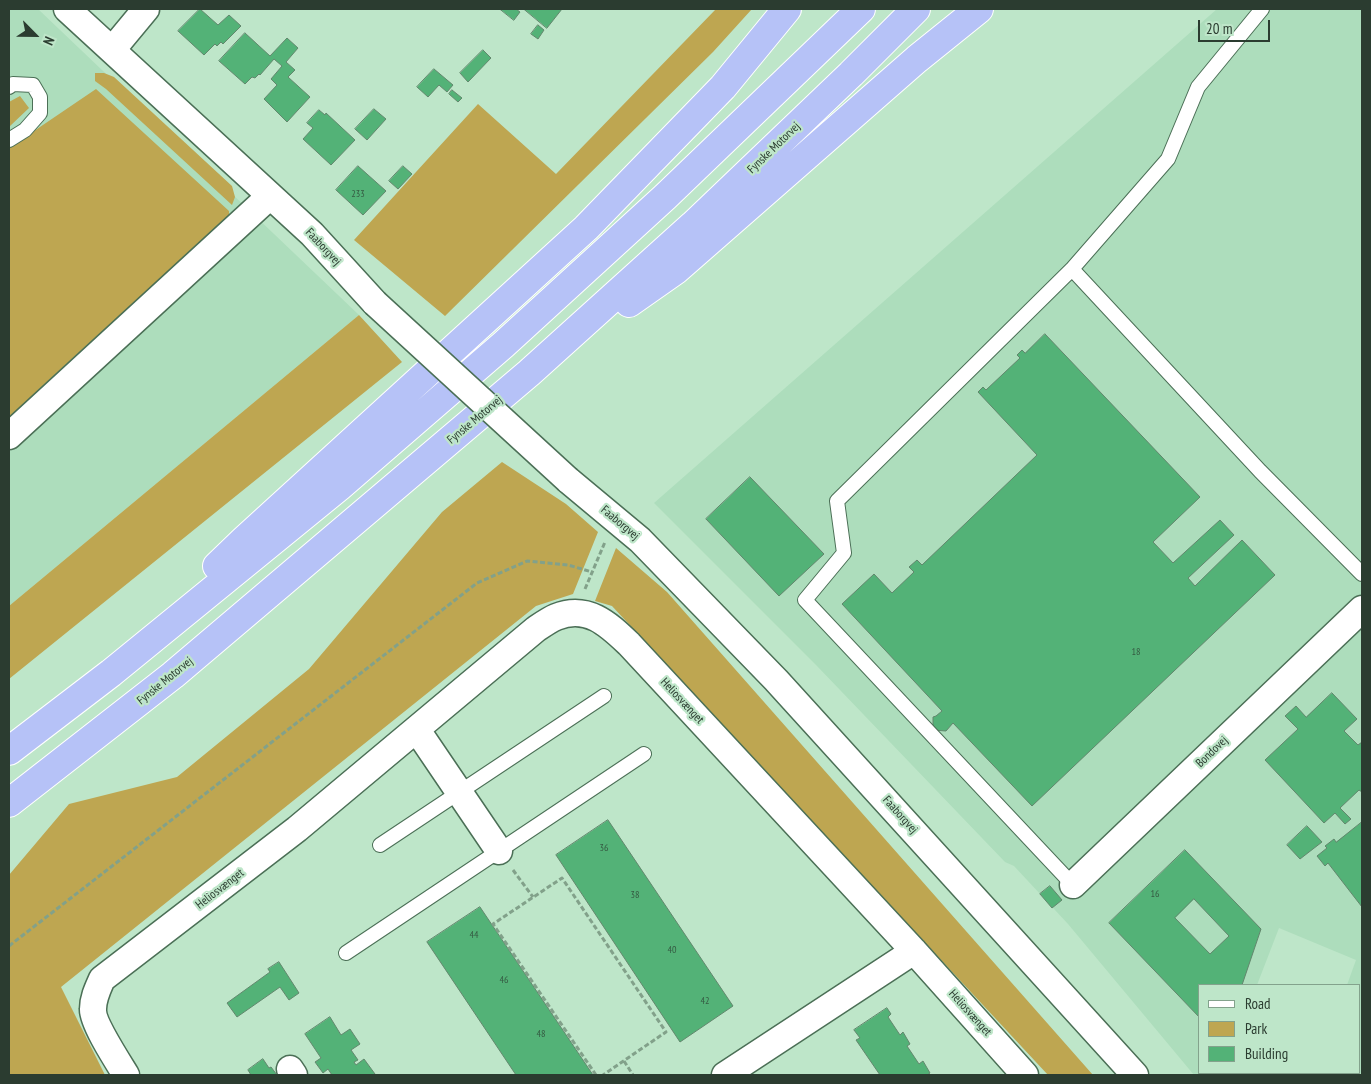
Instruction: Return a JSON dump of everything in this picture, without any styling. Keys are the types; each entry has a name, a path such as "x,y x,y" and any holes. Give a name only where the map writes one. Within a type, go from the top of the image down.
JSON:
{"highway":[{"path":"111,673 244,540 586,228 723,87 787,9"},
{"path":"9,751 111,673 339,487 503,345 665,197 861,9"},
{"name":"Fynske Motorvej","path":"9,803 173,675 530,373 693,225 916,9"},
{"path":"530,373 676,270 917,59 979,9"}],"street":[{"name":"Faaborgvej","path":"67,9 312,234 374,303 568,480 640,540 776,680 1135,1075"},
{"path":"112,50 146,9"},
{"path":"9,436 270,196"},
{"name":"Heliosvænget","path":"126,1075 101,1032 92,1011 95,993 102,979 297,829 536,629 557,617 575,612 594,616 607,623 629,644 914,951 1025,1075"},
{"name":"Bondovej","path":"1073,885 1358,621"},
{"path":"417,730 499,851"},
{"path":"725,1075 914,951"}],"lane":[{"path":"1073,885 805,600 844,554 837,501 1072,269 1168,159 1198,87 1262,9"},
{"path":"9,87 13,84 33,85 40,98 40,113 25,130 9,140"},
{"path":"1072,269 1260,471 1362,574"},
{"path":"380,844 604,696"},
{"path":"346,953 644,754"}],"path":[{"path":"575,612 615,520"},
{"path":"9,946 477,583 527,561 568,565 592,572"},
{"path":"499,851 534,898"},
{"path":"596,1075 494,924 562,878 666,1032 603,1075"},
{"path":"624,1061 633,1075"}],"shaded area":[{"path":"9,9 38,9 359,315 9,606"},
{"path":"1217,9 1362,9 1362,1075 1343,1074 1361,1074 1361,984 1347,984 1356,960 1279,928 1257,984 1198,984 1198,1074 1222,1074 1194,1075 1068,924 1014,866 1005,862 817,666 654,503"}],"green space":[{"path":"716,9 752,9 713,52 445,316 354,240 478,104 556,174"},
{"path":"95,73 104,73 114,77 232,186 235,197 232,205 95,81"},
{"path":"96,89 229,211 229,216 224,223 9,418 9,148"},
{"path":"20,96 29,108 9,127 9,102"},
{"path":"359,315 402,362 9,679 9,606"},
{"path":"502,462 566,504 598,532 573,594 536,606 61,987 105,1075 9,1075 9,875 69,804 177,777 309,669 442,512"},
{"path":"616,548 667,592 1093,1075 1048,1075 612,606 595,601"}],"building":[{"path":"200,9 218,25 229,15 241,26 223,44 221,42 217,46 215,44 204,55 178,31"},
{"path":"500,9 516,9 520,12 514,20"},
{"path":"524,9 562,9 547,28"},
{"path":"538,25 544,30 538,39 531,34"},
{"path":"245,33 270,56 287,38 298,48 286,62 295,70 288,77 310,97 287,122 264,99 277,85 271,79 282,66 274,59 260,75 255,78 252,77 245,84 219,61"},
{"path":"483,50 491,58 468,82 460,73"},
{"path":"434,69 453,85 447,92 439,85 428,97 417,87"},
{"path":"452,90 462,98 458,102 449,94"},
{"path":"374,109 386,119 367,140 355,129"},
{"path":"319,110 325,115 326,113 355,140 331,165 303,139 313,128 307,123"},
{"path":"358,166 386,191 363,215 336,190"},
{"path":"403,166 412,174 398,189 389,181"},
{"path":"1045,334 1200,497 1153,542 1173,563 1220,520 1234,535 1188,578 1195,586 1242,540 1275,575 1032,806 953,723 946,731 933,730 933,717 942,711 842,604 874,574 892,593 914,572 909,567 917,560 922,565 1037,455 978,392 983,387 986,390 1020,358 1017,355 1022,350 1025,353"},
{"path":"750,477 824,554 779,596 706,519"},
{"path":"1332,693 1357,719 1344,731 1358,745 1362,742 1362,792 1359,790 1340,808 1351,819 1345,824 1335,813 1324,823 1265,760 1298,729 1285,716 1296,706 1306,717"},
{"path":"608,820 733,1006 680,1042 556,855"},
{"path":"1362,822 1362,907 1328,863 1325,866 1317,856 1334,839 1336,842"},
{"path":"1307,826 1322,842 1300,859 1287,845"},
{"path":"1185,850 1261,929 1242,984 1198,984 1198,1016 1109,923","holes":["1194,899 1229,936 1210,954 1175,918"]},
{"path":"1050,886 1062,900 1052,908 1040,894"},
{"path":"480,907 593,1075 516,1075 427,942"},
{"path":"279,962 299,993 289,1000 280,987 237,1017 227,1003 270,972 268,969"},
{"path":"887,1008 891,1014 888,1017 900,1035 903,1032 910,1044 907,1046 919,1064 923,1061 930,1073 927,1075 880,1075 856,1040 860,1038 854,1030"},
{"path":"330,1017 341,1035 350,1029 360,1044 351,1050 358,1060 354,1062 356,1065 364,1059 375,1074 332,1075 328,1069 323,1073 315,1062 321,1058 305,1034"},
{"path":"263,1059 277,1075 251,1075 248,1070"},
{"path":"1244,1074 1286,1074 1286,1075"}]}
